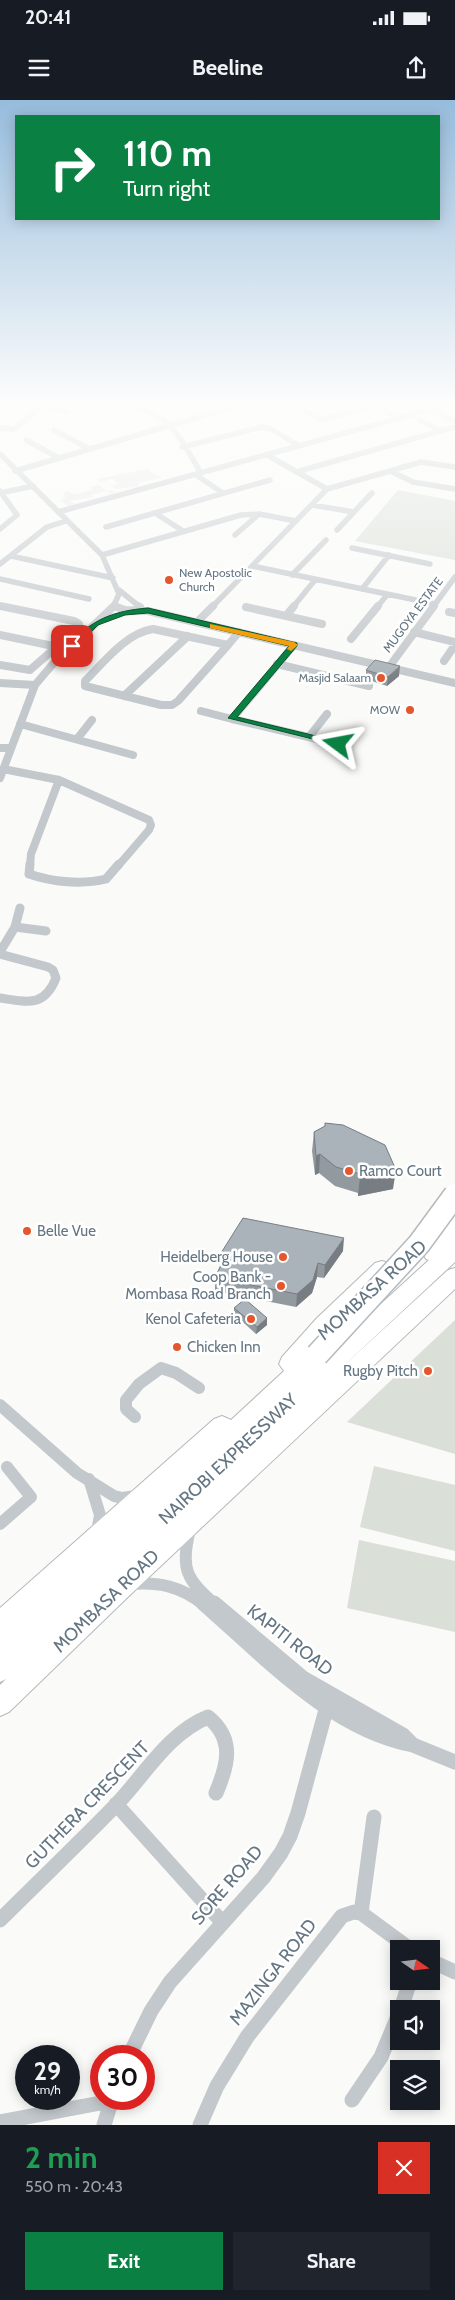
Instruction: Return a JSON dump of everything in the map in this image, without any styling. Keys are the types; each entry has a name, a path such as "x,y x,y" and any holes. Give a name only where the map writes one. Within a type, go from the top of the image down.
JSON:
{"highway":[{"path":"317,1355 419,1244 455,1194"},
{"path":"290,1364 325,1324 377,1275 455,1194"},
{"name":"MOMBASA ROAD","path":"0,1625 455,1216"},
{"name":"NAIROBI EXPRESSWAY","path":"0,1648 317,1355 455,1233"},
{"name":"NAIROBI EXPRESSWAY","path":"0,1669 455,1249"},
{"name":"MOMBASA ROAD","path":"0,1703 192,1520 455,1276"}],"street":[{"path":"0,529 16,515 3,496"},
{"path":"0,778 35,685 52,665 115,605 119,597 118,590 102,555 43,496"},
{"path":"58,512 115,496"},
{"path":"106,527 212,496"},
{"path":"198,622 319,496"},
{"path":"337,530 368,496"},
{"path":"312,504 354,512"},
{"path":"155,513 183,531"},
{"path":"102,555 240,514 258,514 296,521"},
{"path":"235,536 258,514"},
{"path":"0,564 47,526 66,521"},
{"path":"292,575 326,540"},
{"path":"352,548 430,564"},
{"path":"362,589 389,555"},
{"path":"11,556 113,578"},
{"path":"252,566 435,604"},
{"name":"MUGOYA ESTATE","path":"389,667 435,604 452,587 455,577"},
{"path":"0,579 89,599"},
{"path":"286,616 315,580"},
{"path":"118,590 139,609"},
{"path":"351,639 387,595"},
{"path":"115,605 198,622 455,683"},
{"path":"0,606 74,621 79,624 78,630 30,670 3,666 0,675"},
{"path":"246,607 322,624"},
{"path":"96,624 118,614 139,609"},
{"path":"228,645 153,629 141,630 112,654 85,686 90,689 161,705 176,703 240,632"},
{"path":"414,632 455,644 444,661"},
{"path":"0,635 58,647"},
{"path":"124,696 188,636"},
{"path":"232,718 294,645"},
{"path":"277,664 369,686"},
{"path":"0,683 35,685"},
{"path":"201,711 338,744"},
{"path":"309,737 327,714"},
{"path":"76,739 92,720"},
{"path":"20,724 133,755"},
{"path":"0,748 10,748"},
{"path":"3,769 59,780 142,816 150,822 149,830 106,879 81,881 42,878 29,874 31,854 59,780"},
{"path":"0,998 37,1001 46,998 56,978 54,970 0,953 15,927 20,908"},
{"path":"15,927 46,931"},
{"path":"135,1417 128,1412 125,1405 126,1398 141,1382 161,1368 176,1373 199,1388"},
{"path":"1,1408 77,1473 114,1496 122,1498 140,1494 162,1478"},
{"path":"0,1524 32,1497 7,1467"},
{"path":"89,1479 100,1515 96,1535 89,1546"},
{"name":"KAPITI ROAD","path":"192,1520 183,1556 184,1566 194,1585 222,1615"},
{"path":"123,1585 152,1583 178,1588 222,1615 293,1685 328,1702 381,1735 455,1762"},
{"name":"SORE ROAD","path":"134,2045 151,2011 170,1982 263,1878 281,1854 290,1836 328,1702"},
{"name":"GUTHERA CRESCENT","path":"0,1920 116,1804 178,1736 199,1719 208,1717 216,1722 227,1745 228,1762 216,1793"},
{"path":"116,1804 222,1922"},
{"path":"374,1817 361,1913 398,1940"},
{"name":"MAZINGA ROAD","path":"200,2125 217,2086 242,2045 291,1977 342,1916 354,1912 361,1913"},
{"path":"440,1965 455,1972"},
{"path":"352,2100 381,2057 390,2036"},
{"path":"0,2122 90,2104"},
{"path":"104,2125 109,2110"}],"shaded area":[{"path":"65,496 93,497 69,501 76,504 68,506 60,500 66,498"},
{"path":"393,496 432,496 455,501 455,560 355,541"},
{"name":"Rugby Pitch","path":"455,1320 455,1454 347,1422"},
{"path":"374,1466 455,1485 455,1551 360,1527"},
{"path":"359,1540 455,1561 455,1632 347,1608"}],"building":[{"path":"375,660 400,666 388,677 366,670"},
{"path":"325,1123 343,1125 385,1145 396,1170 360,1177 360,1174 336,1167 320,1154 316,1156 314,1132 325,1126"},
{"path":"243,1218 344,1238 325,1265 318,1263 313,1280 297,1294 215,1278 226,1254 221,1253"},
{"path":"245,1299 267,1318 257,1327 234,1308"}],"slow traffic":[{"path":"213,626 294,645 291,649"}],"place":[{"name":"New Apostolic Church","path":"169,580"},
{"name":"Masjid Salaam","path":"381,678"},
{"name":"MOW","path":"410,710"},
{"name":"Ramco Court","path":"349,1171"},
{"name":"Belle Vue","path":"27,1231"},
{"name":"Heidelberg House","path":"283,1257"},
{"name":"Coop Bank - Mombasa Road Branch","path":"281,1286"},
{"name":"Kenol Cafeteria","path":"251,1319"},
{"name":"Chicken Inn","path":"177,1347"},
{"name":"Rugby Pitch","path":"428,1371"}],"route":[{"path":"72,646 96,624 111,617 138,611 148,611 294,645 232,718 338,744"}]}
